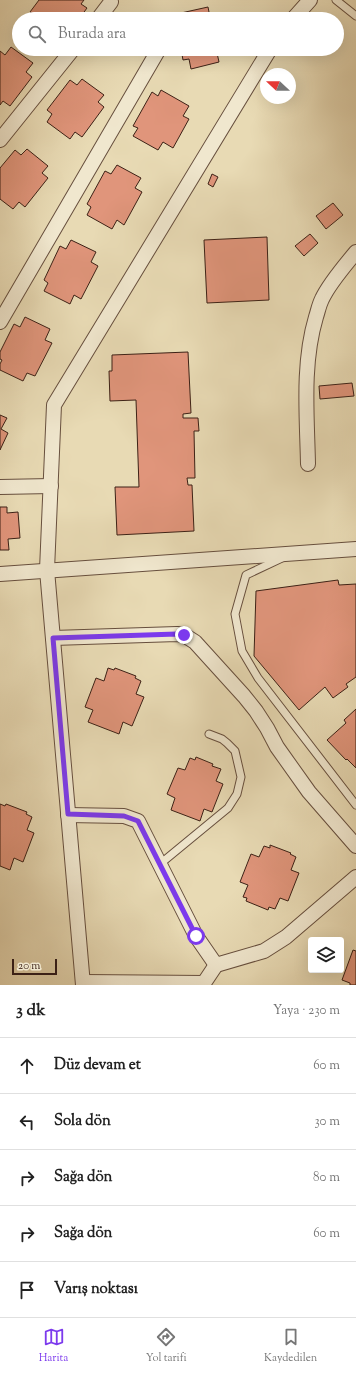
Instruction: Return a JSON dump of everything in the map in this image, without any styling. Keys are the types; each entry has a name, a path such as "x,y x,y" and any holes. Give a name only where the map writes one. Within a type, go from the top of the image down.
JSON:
{"street":[{"path":"299,12 310,0"},
{"path":"103,12 111,2"},
{"path":"0,140 67,56"},
{"path":"0,322 155,56"},
{"path":"266,56 54,405 47,570 83,984 204,983 216,965 264,951 286,937 356,877"},
{"path":"308,464 307,372 308,351 314,324 321,300 343,267 356,252"},
{"path":"0,487 51,486"},
{"path":"0,574 356,549"},
{"path":"53,638 177,634 190,638 256,711 277,747 309,792 356,846"},
{"path":"68,814 124,816 138,821 196,936 216,965"}],"lane":[{"path":"336,0 356,16"},
{"path":"290,554 246,575 235,614 242,651 258,678 356,805"},
{"path":"160,864 228,808 237,794 241,777 235,752 222,739 209,734"}],"building":[{"path":"39,0 84,0 81,4 87,8 84,12 30,12"},
{"path":"208,7 209,12 186,12"},
{"path":"11,47 12,56 23,56 33,63 26,72 32,77 10,106 3,101 0,105 0,51 5,55"},
{"path":"182,56 218,56 219,62 191,69 189,59 183,60"},
{"path":"82,79 104,95 98,102 104,107 82,137 75,132 70,139 47,122 52,114 47,110 70,80 77,85"},
{"path":"161,90 189,106 183,116 189,119 173,148 163,142 158,150 133,136 138,128 133,126 152,92 158,96"},
{"path":"27,149 48,166 42,173 48,178 25,207 19,202 13,209 0,199 0,168 15,150 21,155"},
{"path":"117,165 141,178 135,188 142,192 124,225 117,220 112,229 87,215 91,207 87,204 105,171 111,174"},
{"path":"212,174 218,177 213,187 208,184"},
{"path":"333,203 343,215 326,229 316,216"},
{"path":"310,234 318,243 304,256 295,246"},
{"path":"267,237 269,300 207,303 204,240"},
{"path":"71,240 96,252 91,262 98,266 81,299 74,295 70,304 44,291 48,283 44,280 60,246 66,249"},
{"path":"25,317 50,329 45,340 52,343 35,376 27,373 23,381 0,370 2,360 0,359 0,352 14,324 20,327"},
{"path":"188,352 191,413 183,414 183,418 198,418 199,431 194,431 195,478 187,478 188,485 192,485 194,531 117,535 115,487 139,487 136,400 110,401 109,371 112,371 112,355"},
{"path":"352,383 354,396 320,399 319,386"},
{"path":"0,415 7,418 1,429 8,433 0,450"},
{"path":"0,507 7,507 7,513 18,512 20,538 8,539 9,550 0,550"},
{"path":"338,580 339,585 356,584 356,677 346,684 348,687 333,698 325,687 299,710 254,656 256,591"},
{"path":"108,668 114,670 115,668 136,676 135,678 141,681 136,694 144,697 132,726 123,722 119,734 88,722 93,710 85,707 96,678 104,681"},
{"path":"356,709 356,768 327,740 346,723 344,720"},
{"path":"196,757 221,769 216,781 223,784 212,812 204,809 200,821 171,810 175,798 167,794 178,768 185,770 190,758 195,760"},
{"path":"0,804 5,806 6,804 27,812 26,814 32,817 27,830 34,833 23,862 14,858 10,870 0,866"},
{"path":"270,845 291,853 290,854 296,857 291,870 299,873 288,901 280,898 275,909 269,907 268,910 246,901 247,898 243,897 248,885 240,882 251,854 259,857 264,846 270,848"},
{"path":"353,950 356,951 356,985 350,985 350,983 342,980"}],"route":[{"path":"184,635 53,638 68,814 124,816 138,821 196,936"}]}
